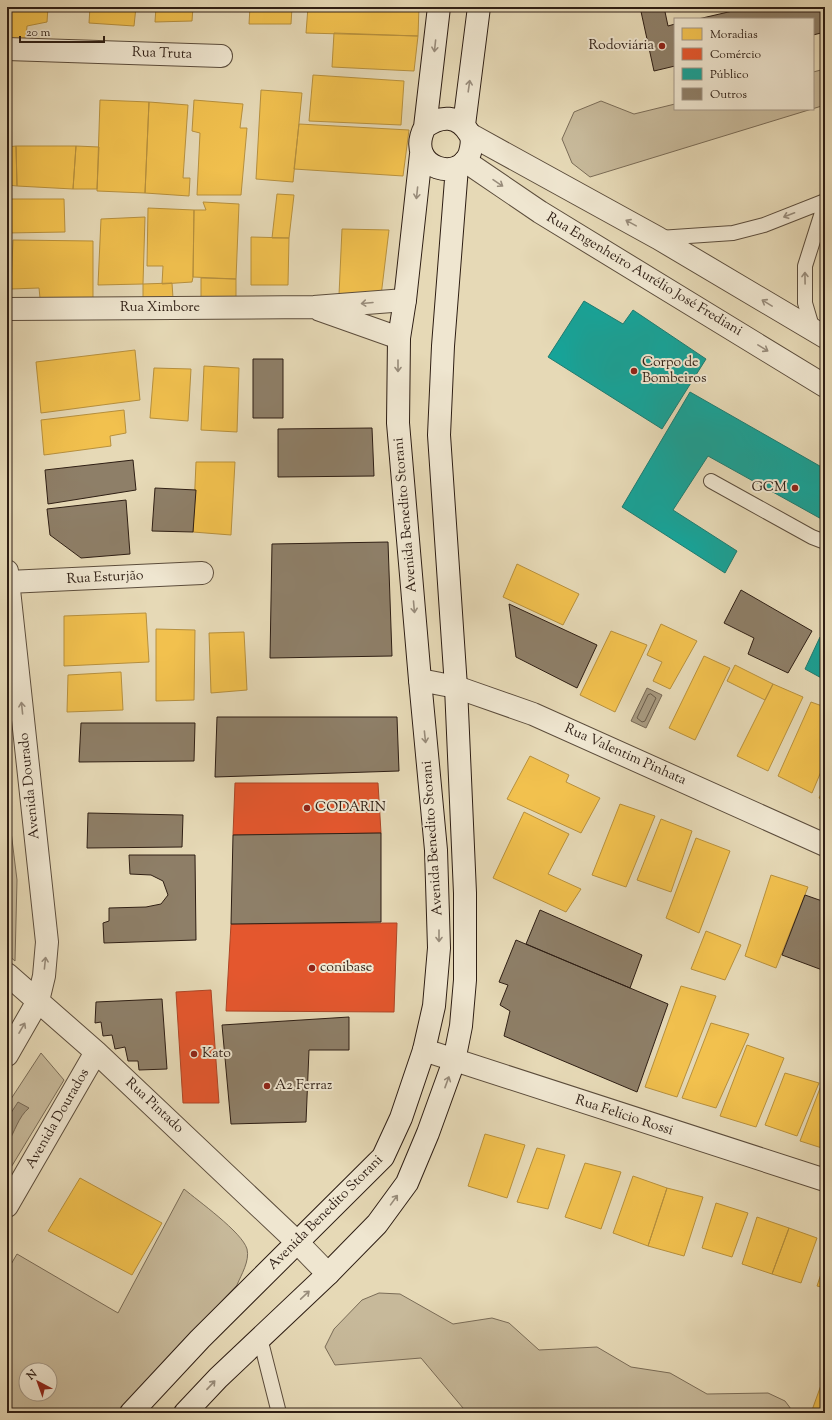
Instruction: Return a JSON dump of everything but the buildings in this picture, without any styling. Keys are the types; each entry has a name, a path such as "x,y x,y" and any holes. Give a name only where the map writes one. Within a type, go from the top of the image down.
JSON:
{"street":[{"path":"439,7 425,127 420,140 421,154 430,165 444,170 461,164 470,153 467,130 479,7"},
{"name":"Rua Truta","path":"7,49 221,56"},
{"path":"425,127 434,121 444,118 455,119 467,130 658,238 819,334"},
{"name":"Avenida Benedito Storani","path":"131,1413 200,1339 383,1157 400,1118 424,1050 434,1006 439,948 439,896 398,423 398,338 405,300 421,154"},
{"name":"Avenida Benedito Storani","path":"184,1413 218,1378 328,1274 377,1224 407,1183 428,1133 454,1061 461,1026 465,980 465,893 456,687 439,435 443,346 461,164"},
{"name":"Rua Engenheiro Aurélio José Frediani","path":"461,164 825,386"},
{"name":"Rua Ximbore","path":"7,309 314,308 405,300"},
{"name":"Rua Ximbore","path":"314,308 398,338"},
{"name":"Rua Esturjão","path":"8,577 202,573"},
{"name":"Avenida Dourado","path":"7,1055 38,1001 44,976 47,942 8,577"},
{"name":"Rua Valentim Pinhata","path":"420,680 456,687 533,714 825,845"},
{"name":"Rua Pintado","path":"7,974 96,1052 297,1242 328,1274"},
{"name":"Rua Felício Rossi","path":"424,1050 454,1061 825,1180"},
{"name":"Avenida Dourados","path":"7,1206 96,1052"}],"lane":[{"path":"658,238 732,233 764,225 825,202"},
{"path":"819,334 805,303 805,266 825,202"},
{"path":"710,481 812,537 825,542"},
{"path":"260,1338 279,1413"}],"shaded area":[{"path":"825,69 825,105 814,109 814,72"},
{"path":"601,101 634,114 674,104 674,110 809,110 590,177 572,163 562,139 574,112"},
{"path":"7,799 17,880 15,961 7,954"},
{"path":"41,1053 64,1080 7,1174 7,1105"},
{"path":"184,1189 237,1234 247,1249 248,1254 245,1268 237,1285 116,1413 7,1413 7,1271 17,1254 118,1313"},
{"path":"379,1293 400,1294 453,1324 492,1318 509,1323 539,1350 597,1347 631,1367 670,1373 707,1394 768,1393 785,1401 794,1413 465,1413 463,1408 421,1358 335,1365 325,1347 334,1329 362,1300"}],"water":[{"path":"647,688 662,695 646,728 631,721"},
{"path":"18,1102 29,1108 19,1120 7,1144 7,1119"}],"place":[{"name":"Rodoviária","path":"662,46"},
{"name":"Corpo de Bombeiros","path":"634,371"},
{"name":"GCM","path":"795,488"},
{"name":"CODARIN","path":"307,808"},
{"name":"conibase","path":"312,968"},
{"name":"Kato","path":"194,1054"},
{"name":"A2 Ferraz","path":"267,1086"}]}
